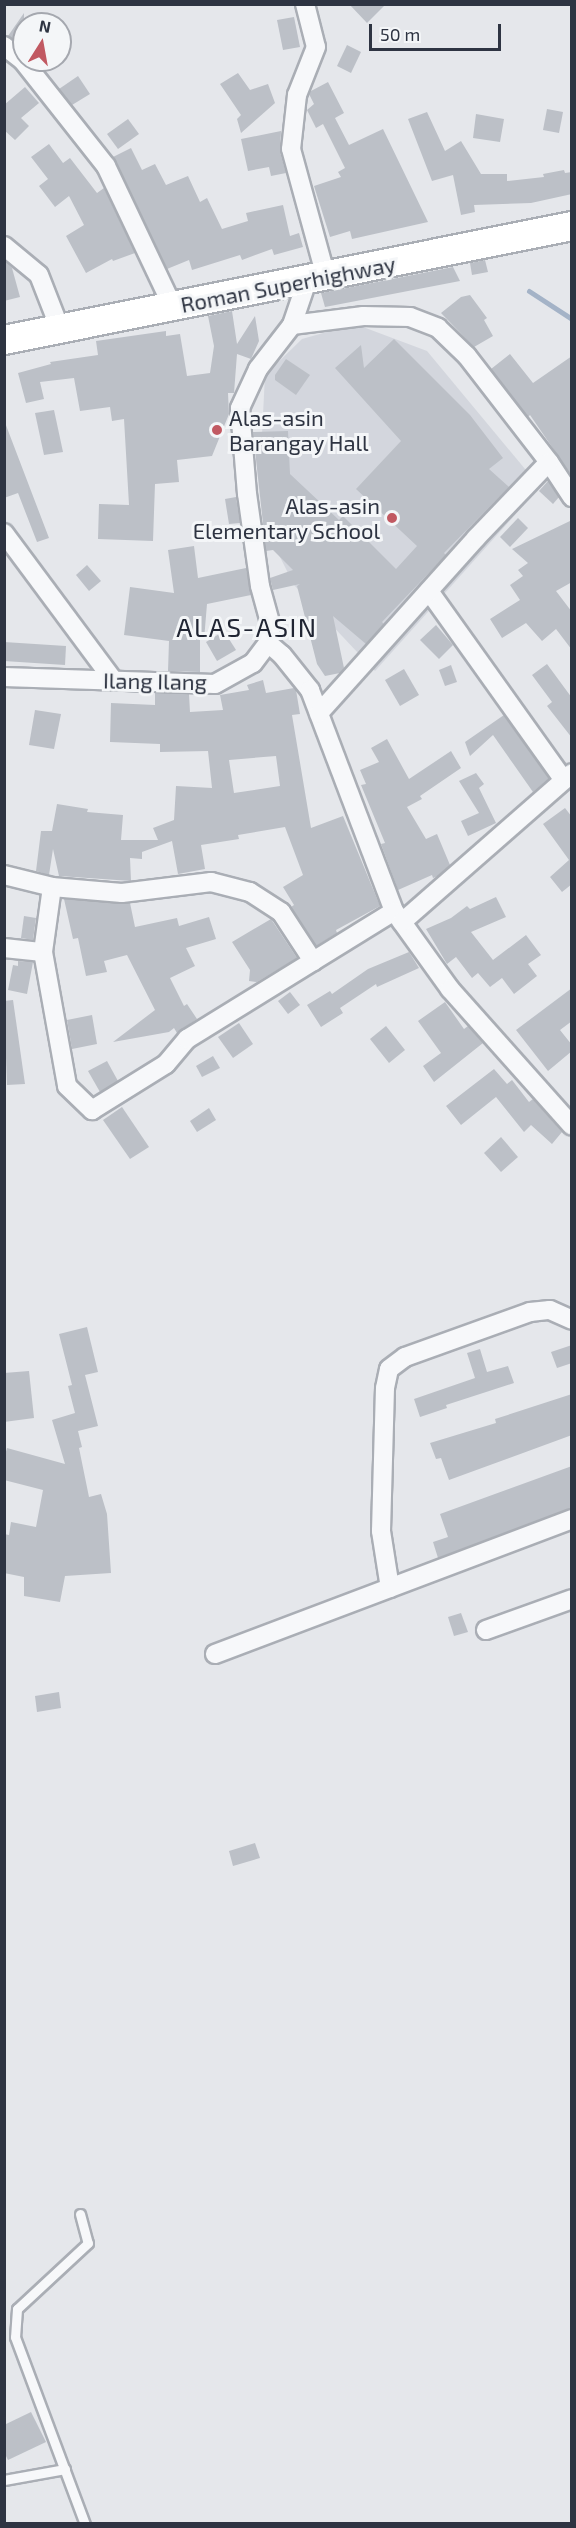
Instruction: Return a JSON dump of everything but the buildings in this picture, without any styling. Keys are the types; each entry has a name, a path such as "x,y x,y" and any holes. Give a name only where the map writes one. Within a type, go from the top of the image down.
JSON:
{"main road":[{"name":"Roman Superhighway","path":"4,340 572,226"}],"street":[{"path":"304,4 316,47 297,95 291,149 316,279 292,325 258,369 240,408 247,494 260,586 271,626 268,643 282,655 310,690 398,917 450,989 572,1126"},
{"path":"4,46 23,61 106,166 173,307"},
{"path":"4,246 39,274 60,329"},
{"path":"292,325 363,316 410,316 438,328 467,356 549,462 572,497"},
{"path":"319,713 549,462"},
{"path":"4,533 113,680"},
{"path":"52,887 43,952 67,1086 92,1110 166,1065 187,1039 313,962 398,917 568,776 429,591"},
{"name":"Ilang Ilang","path":"4,677 216,684 253,663 268,643"},
{"path":"4,875 52,887 122,893 211,882 250,892 281,912 313,962"},
{"path":"4,948 43,952"},
{"path":"390,1588 381,1531 385,1388 389,1369 405,1357 530,1312 550,1310 572,1320"},
{"path":"215,1654 572,1519"},
{"path":"486,1630 572,1599"}],"lane":[{"path":"80,2214 88,2243 17,2309 15,2337 85,2523"},
{"path":"4,2480 65,2469"}],"shaded area":[{"name":"Alas-asin Elementary School","path":"355,324 427,351 540,487 375,671 294,585 276,549 262,435 265,375 302,339"}],"waterway":[{"path":"529,291 572,319"}],"place":[{"name":"Alas-asin Barangay Hall","path":"217,430"},
{"name":"Alas-asin Elementary School","path":"392,518"}],"district":[{"name":"ALAS-ASIN","path":"247,627"}]}
